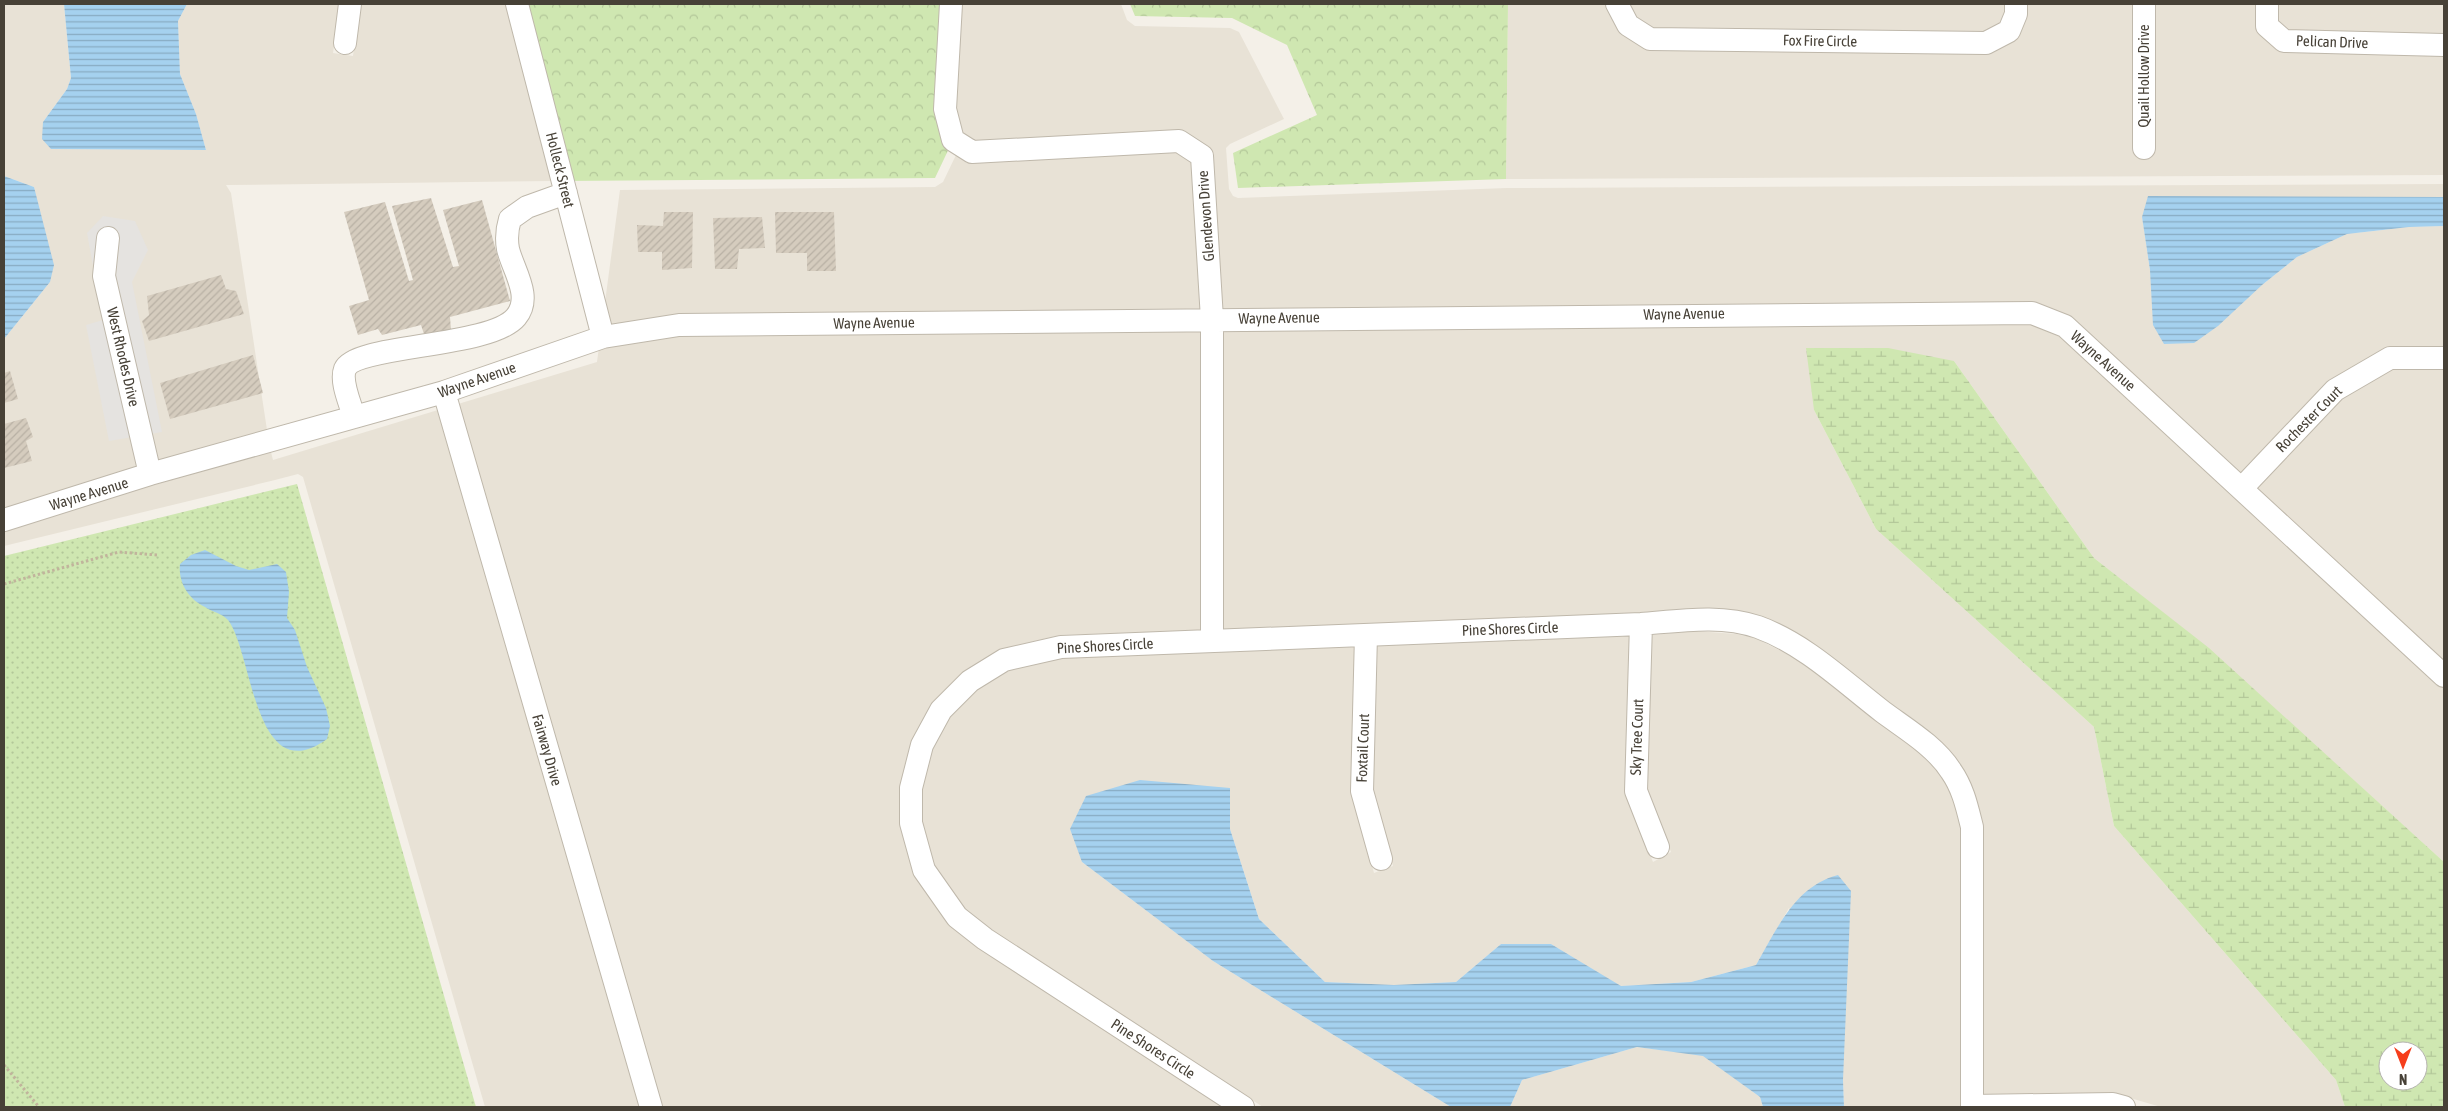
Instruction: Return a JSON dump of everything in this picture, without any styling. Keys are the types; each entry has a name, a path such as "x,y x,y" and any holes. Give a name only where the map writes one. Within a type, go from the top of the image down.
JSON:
{"street":[{"path":"345,43 350,4"},
{"name":"Holleck Street","path":"517,4 603,337"},
{"name":"Glendevon Drive","path":"951,4 945,109 953,140 972,152 1179,141 1202,156 1212,319 1212,641"},
{"name":"Fox Fire Circle","path":"1617,4 1628,25 1650,39 1986,43 2009,31 2016,14 2016,4"},
{"name":"Quail Hollow Drive","path":"2144,4 2144,148"},
{"name":"Pelican Drive","path":"2267,4 2267,26 2284,41 2444,45"},
{"path":"354,417 344,376 345,368 351,362 369,355 443,343 498,328 515,318 522,307 523,297 508,249 507,234 510,219 527,207 566,193"},
{"name":"West Rhodes Drive","path":"108,238 104,276 150,474"},
{"name":"Wayne Avenue","path":"4,520 150,474 444,392 603,337 679,326 2032,312 2065,326 2444,676"},
{"name":"Rochester Court","path":"2242,488 2335,390 2390,358 2444,358"},
{"name":"Fairway Drive","path":"444,392 651,1107"},
{"name":"Pine Shores Circle","path":"1243,1107 985,939 957,917 924,870 911,823 911,788 922,745 941,710 970,681 1004,660 1061,646 1641,624 1695,619 1737,622 1758,628 1804,650 1929,747 1951,770 1964,792 1972,827 1972,1106"},
{"name":"Sky Tree Court","path":"1641,624 1636,791 1658,847"},
{"name":"Foxtail Court","path":"1366,635 1362,791 1381,859"},
{"path":"1972,1106 2113,1104 2124,1107"}],"path":[{"path":"4,584 119,552 157,555"},
{"path":"4,1066 39,1107"}],"shaded area":[{"path":"4,4 64,4 71,78 67,89 43,122 51,149 206,150 196,114 180,74 178,21 187,4 340,4 333,53 353,56 360,4 506,4 552,181 226,185 231,193 267,430 4,508 4,339 50,282 34,187 4,176"},
{"path":"961,4 1121,4 1127,20 1135,26 1230,28 1239,32 1284,119 1230,144 1226,148 1229,189 1233,196 1238,198 1507,188 2444,184 2444,197 2142,217 2150,270 2262,285 2297,257 2347,234 2409,227 2444,226 2444,862 2209,649 2094,558 1954,361 1814,410 1876,529 2094,727 2114,826 2336,1080 2345,1107 2161,1107 2113,1093 1982,1094 1982,827 1973,789 1958,762 1747,612 1694,608 1641,613 1222,629 1222,319 1207,146 1179,130 974,141 962,133 955,108"},
{"path":"1508,4 2444,4 2444,175 1506,179"},
{"path":"1177,152 1192,162 1202,319 1202,630 1060,635 1002,649 912,742 916,877 1223,1107 661,1107 458,404 597,362 620,190 935,187 943,182 956,155 972,163"},
{"path":"103,216 135,221 148,250 132,282 162,432 109,441 86,325 103,320 87,233"},
{"path":"438,410 640,1107 485,1107 303,477 298,474 4,546 4,532 153,485 271,452 273,460"},
{"path":"1695,631 1736,634 1755,638 1799,660 1923,756 1943,777 1955,797 1963,829 1963,1107 1844,1107 1843,1080 1789,908 1756,965 1691,982 1620,986 1551,944 1501,944 1456,982 1394,985 1325,982 1259,919 1230,829 1230,788 1082,862 1213,961 1451,1107 1263,1107 990,930 964,909 933,864 921,821 921,789 931,750 949,718 975,690 1008,671 1062,658 1356,647 1352,791 1374,873 1393,866 1372,790 1376,646 1631,636 1626,796 1653,862 1671,852 1646,789 1651,635"},
{"path":"1637,1047 1703,1055 1760,1097 1763,1107 1510,1107 1522,1080"}],"green space":[{"path":"515,4 951,4 953,140 935,178 563,181"},
{"path":"1130,4 1508,4 1506,179 1238,188 1233,153 1317,115 1287,45 1232,18 1135,16"},
{"path":"1806,348 1888,348 1954,361 2094,558 2209,648 2444,862 2444,1107 2345,1107 2336,1080 2114,826 2094,727 1876,529 1814,410"},
{"path":"297,484 476,1107 4,1107 4,556"}],"water":[{"path":"64,4 187,4 178,21 180,74 196,114 206,150 51,149 42,139 43,122 67,89 71,78"},
{"path":"4,176 34,187 54,265 50,282 4,339"},
{"path":"2148,196 2444,197 2444,226 2409,227 2347,234 2297,257 2262,285 2218,326 2194,343 2164,344 2153,325 2150,270 2142,217"},
{"path":"205,550 236,566 249,570 277,564 286,572 289,592 287,618 295,630 307,667 326,708 330,726 327,739 303,750 284,747 270,733 251,686 236,636 228,620 199,604 185,589 181,577 180,564 191,555"},
{"path":"1140,780 1230,788 1230,829 1259,919 1325,982 1394,985 1456,982 1501,944 1551,944 1621,986 1691,982 1756,965 1780,924 1799,899 1823,881 1838,875 1851,891 1843,1080 1844,1107 1763,1107 1760,1097 1703,1056 1637,1047 1522,1080 1510,1107 1451,1107 1213,961 1082,862 1070,829 1086,796"}],"building":[{"path":"431,198 453,267 459,266 443,210 482,200 510,301 450,317 451,330 425,337 421,325 382,335 378,329 358,335 349,306 369,300 344,212 385,202 409,281 413,280 392,206"},
{"path":"664,212 693,212 692,268 662,270 662,252 638,252 637,225 663,226"},
{"path":"775,212 834,212 836,271 807,271 807,253 776,253"},
{"path":"762,217 765,248 739,249 737,269 715,269 713,218"},
{"path":"221,275 226,289 236,291 244,314 149,341 142,321 149,315 147,296"},
{"path":"253,355 263,393 170,419 160,383"},
{"path":"10,371 18,399 4,403 4,373"},
{"path":"26,418 33,437 26,441 32,461 4,468 4,424"}]}
